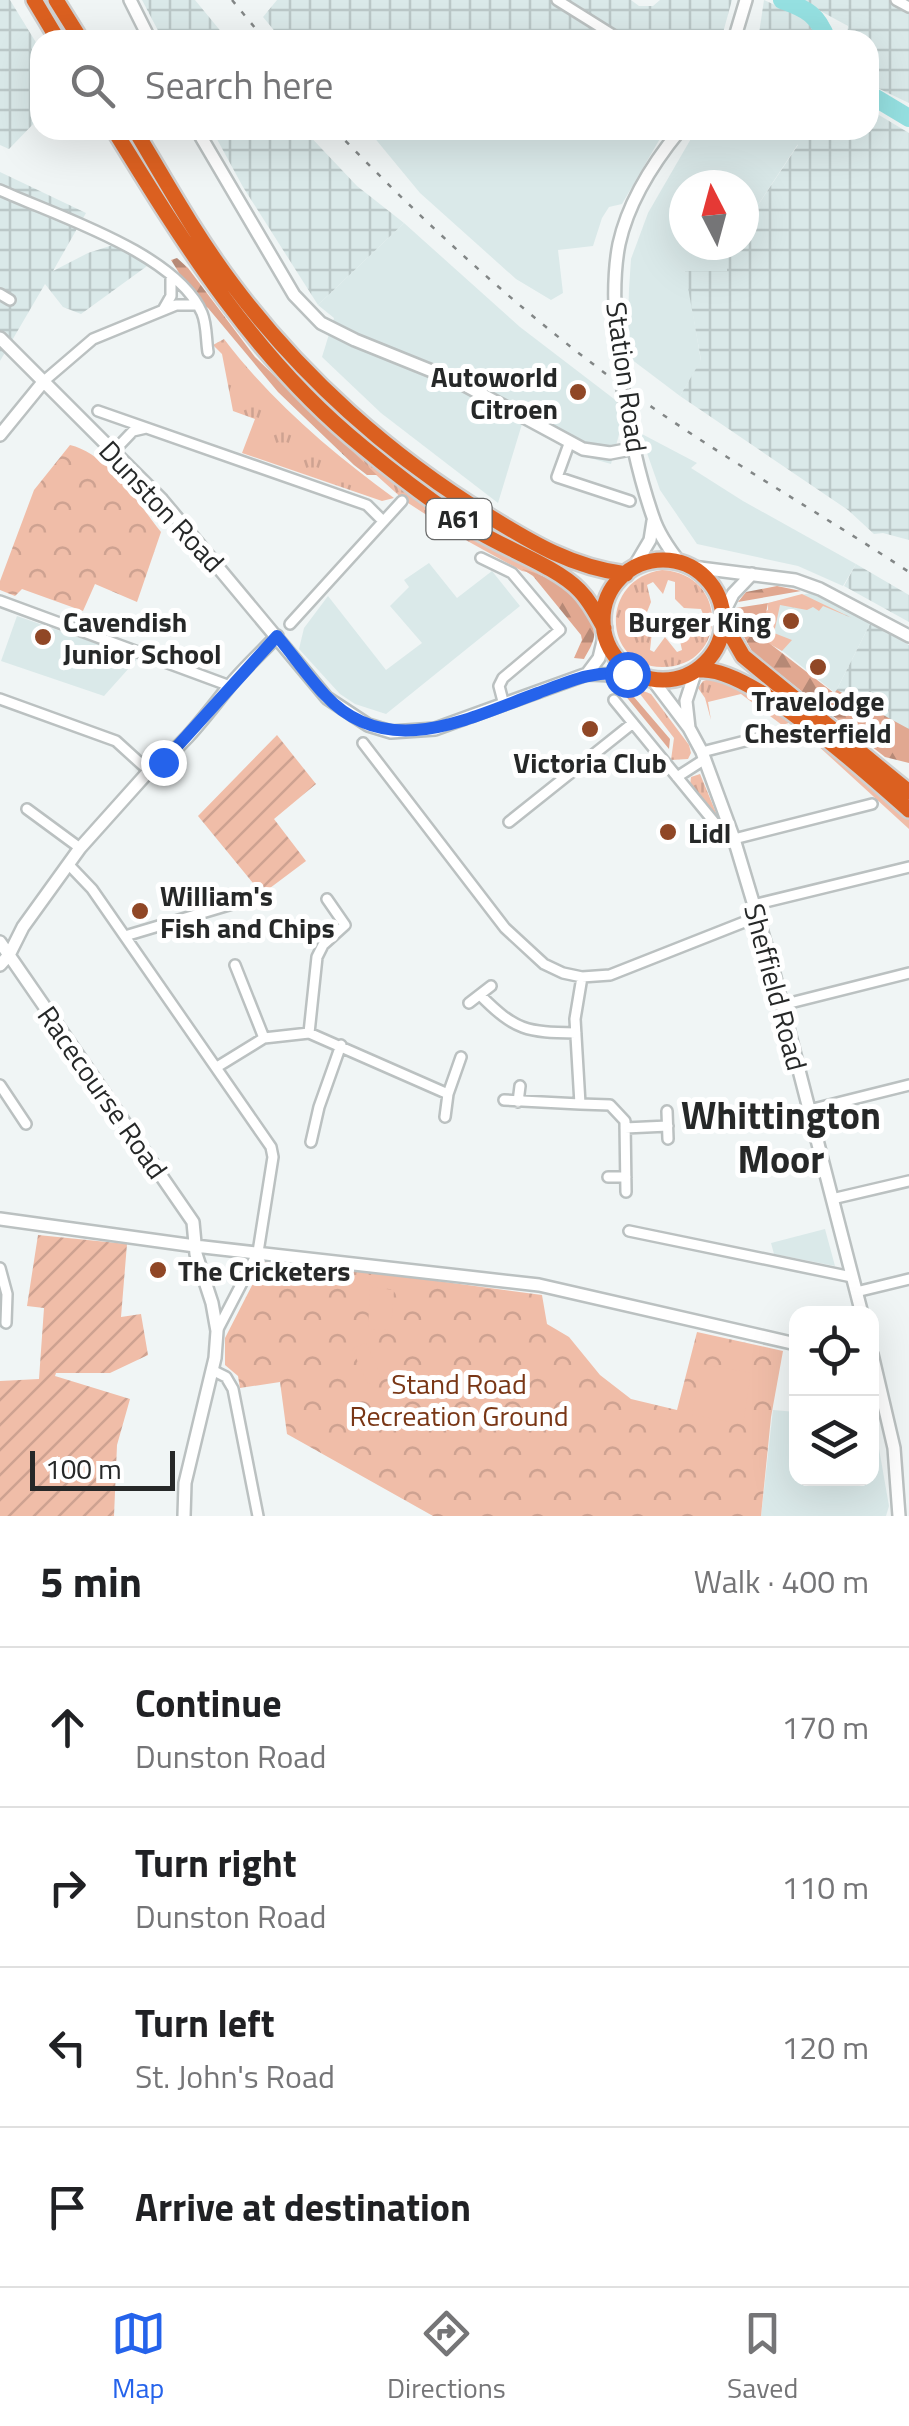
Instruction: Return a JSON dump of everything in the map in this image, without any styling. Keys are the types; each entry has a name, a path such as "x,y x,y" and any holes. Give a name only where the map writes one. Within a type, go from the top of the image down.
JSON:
{"highway":[{"path":"34,0 52,30"},
{"path":"56,0 75,30"},
{"name":"A61","path":"120,140 229,307 313,402 361,446 477,532 577,587 604,631"},
{"name":"A61","path":"141,140 234,286 327,391 413,465 468,503 586,568 630,570"},
{"path":"909,792 743,656 710,582 686,565 658,560 630,570 607,601 604,631 614,656 626,668 647,678 668,680 698,671 722,670 771,700 848,757 909,810"},
{"path":"698,671 720,640 724,618"}],"main road":[{"path":"130,0 145,30"},
{"path":"737,30 746,0"},
{"path":"204,140 306,310 338,333 459,382 569,444 610,454 636,448"},
{"name":"Station Road","path":"673,140 646,178 626,221 614,288 618,353 653,519 686,565"},
{"name":"Dunston Road","path":"0,338 162,500 327,698 349,715 391,732 434,730 587,674 647,678"},
{"path":"0,435 44,381"},
{"path":"630,570 650,540 653,519"},
{"path":"686,565 776,576 820,589 909,636"},
{"path":"724,618 732,594 752,574"},
{"path":"587,674 598,658 604,631"},
{"path":"4,960 80,848 277,636"},
{"path":"689,728 686,700 698,671"},
{"path":"647,678 689,728 704,755 734,839"},
{"name":"Sheffield Road","path":"734,839 782,1005 860,1306"},
{"name":"Racecourse Road","path":"0,942 4,960 193,1222 218,1332"},
{"path":"0,1219 570,1290 789,1342"},
{"path":"184,1516 190,1454 218,1332"},
{"path":"879,1384 903,1506"}],"street":[{"path":"558,0 604,30"},
{"path":"896,0 909,6"},
{"path":"0,190 164,268 202,313 208,352"},
{"path":"164,310 171,296 171,276"},
{"path":"0,294 10,300"},
{"path":"44,381 93,339 184,303 196,305"},
{"path":"98,411 368,505 383,521"},
{"path":"113,452 133,431 149,427"},
{"path":"569,444 557,477 615,491 630,502"},
{"path":"290,624 402,501"},
{"path":"481,558 512,573 564,634 502,678 499,686 504,705"},
{"path":"0,601 230,686"},
{"path":"0,699 116,741 150,771"},
{"name":"Sheffield Road","path":"614,700 718,828 734,839"},
{"path":"508,822 632,722"},
{"path":"677,777 704,755 780,732"},
{"path":"363,743 517,941 544,964 582,977 610,975 755,911 909,867"},
{"path":"386,773 398,765"},
{"path":"734,839 872,804"},
{"path":"27,809 80,848"},
{"path":"70,866 92,889 271,1147 274,1157 258,1252 218,1332"},
{"path":"309,1033 317,957 346,925 327,899"},
{"path":"125,936 240,902"},
{"path":"235,965 264,1038"},
{"path":"782,1005 909,973"},
{"path":"580,1104 576,1008 582,977"},
{"path":"469,1004 490,986"},
{"path":"480,995 524,1030 576,1033"},
{"path":"217,1068 264,1038 309,1033 448,1094"},
{"path":"312,1142 319,1107 341,1045"},
{"path":"445,1117 460,1057"},
{"path":"0,1085 26,1124"},
{"path":"809,1110 909,1085"},
{"path":"518,1102 520,1086"},
{"path":"504,1100 610,1105 619,1111 625,1128 626,1192"},
{"path":"667,1111 668,1138"},
{"path":"625,1128 668,1126"},
{"path":"608,1177 626,1177"},
{"path":"832,1199 909,1181"},
{"path":"629,1231 852,1277"},
{"path":"0,1268 7,1294 6,1323"},
{"path":"856,1292 909,1279"},
{"path":"212,1370 226,1377 232,1389 258,1516"}],"shaded area":[{"path":"0,0 10,0 30,33 30,127 9,149 0,145"},
{"path":"142,0 195,0 220,30 158,30"},
{"path":"277,0 631,0 639,6 653,6 660,0 732,0 724,30 274,30 263,17"},
{"path":"764,0 812,22 814,30 760,30"},
{"path":"800,0 909,0 909,103 879,89 879,30 848,30 848,26"},
{"path":"879,115 909,133 909,540 874,534 848,510 680,396 701,360 685,271 727,271 727,260 759,260 759,204 798,145 792,140 879,140"},
{"path":"217,140 313,140 357,186 404,223 318,305"},
{"path":"376,140 659,140 622,204 609,207 602,218 593,246 558,250 563,293 551,300 516,279 420,193"},
{"path":"690,140 793,140 798,144 759,203 759,170 673,170"},
{"path":"0,172 86,213 53,271 119,243 154,261 81,314 63,307 45,284 0,361"},
{"path":"669,177 669,260 727,260 727,271 686,272 701,361 680,396 627,356 631,259 648,213"},
{"path":"404,223 520,327 618,402 621,427 611,464 576,454 522,424 498,503 381,413 322,357 334,318 318,305"},
{"path":"640,433 697,463 691,468 743,501 856,564 843,586 798,566 697,544 660,490"},
{"path":"429,563 457,598 492,571 520,606 386,714 355,704 340,694 299,649 304,628 328,596 386,670 422,643 390,606 409,587 404,580"},
{"path":"856,564 909,595 909,622 844,586"},
{"path":"810,593 871,622 835,693 780,649 754,616 768,610 768,603"},
{"name":"Cavendish Junior School","path":"17,616 138,658 104,696 1,661"},
{"path":"871,622 909,645 909,740 835,693"},
{"path":"825,1229 835,1266 774,1254 771,1243"},
{"path":"773,1410 789,1411 789,1486 879,1486 879,1449 889,1506 886,1516 761,1516"}],"green space":[{"path":"177,258 255,357 377,475 367,475 354,465 278,392 208,308 196,300 171,260"},
{"path":"224,339 303,424 394,498 382,501 242,453 255,419 233,411 222,354 213,345"},
{"path":"308,406 472,534 545,576 522,571 405,501 335,438"},
{"path":"70,445 97,458 109,469 161,532 137,602 95,584 83,611 22,589 15,596 0,590 34,490"},
{"path":"522,569 570,591 588,611 594,637 584,659 574,658 581,635 533,576"},
{"path":"662,570 684,575 700,587 709,603 709,638 699,653 683,663 662,667 642,663 628,653 619,638 618,604 641,577","holes":["668,580 675,582 675,599 684,608 701,609 703,614 687,621 678,632 682,650 677,652 665,637 654,652 650,650 652,632 631,629 629,624 645,617 651,602 647,585 653,582 663,594"]},
{"path":"777,586 801,591 738,602 746,592"},
{"path":"802,594 852,618 823,606 819,611 813,607 807,610 780,605 774,633 792,640 782,651 768,643 770,639 757,629 753,619 768,610 768,603"},
{"path":"768,603 766,613 753,619 757,629 770,639 769,643 834,693 837,690 909,729 909,763 885,757 753,653 739,628 736,608"},
{"path":"713,678 764,701 816,737 909,817 909,829 804,733 789,723 782,725 741,694 708,702 711,720 698,688 703,681"},
{"path":"617,681 651,694 689,745 688,759 671,760 674,738 640,694 604,682"},
{"path":"624,694 634,697 670,739 669,749"},
{"path":"277,735 316,784 274,819 306,861 262,894 198,816"},
{"path":"700,774 717,815 690,786 691,777"},
{"path":"38,1235 127,1244 121,1317 141,1314 148,1355 110,1373 55,1376 130,1399 117,1445 114,1516 0,1516 0,1381 39,1379 44,1308 27,1306"},
{"name":"Stand Road Recreation Ground","path":"266,1258 542,1295 547,1324 569,1337 600,1375 631,1399 677,1410 697,1332 783,1351 771,1417 761,1516 433,1516 287,1434 280,1382 240,1388 238,1376 225,1365 225,1338"},
{"path":"370,1287 394,1290 391,1330 368,1329"},
{"path":"366,1343 382,1378 368,1384 352,1349"},
{"path":"701,1364 751,1373 743,1424 692,1415"}],"waterway":[{"path":"782,0 811,14 823,30"},
{"path":"879,100 909,118"}],"railway":[{"path":"232,0 257,30"},
{"path":"345,140 481,271 598,368 705,443 909,572"}],"place":[{"name":"Autoworld Citroen","path":"578,392"},
{"name":"Burger King","path":"791,621"},
{"name":"Cavendish Junior School","path":"43,637"},
{"name":"Travelodge Chesterfield","path":"818,667"},
{"name":"Victoria Club","path":"590,729"},
{"name":"Lidl","path":"668,832"},
{"name":"William's Fish and Chips","path":"140,911"},
{"name":"The Cricketers","path":"158,1270"}],"district":[{"name":"Whittington Moor","path":"781,1137"}],"route":[{"path":"163,762 277,636 327,698 349,715 391,732 434,730 587,674 627,674"}]}
